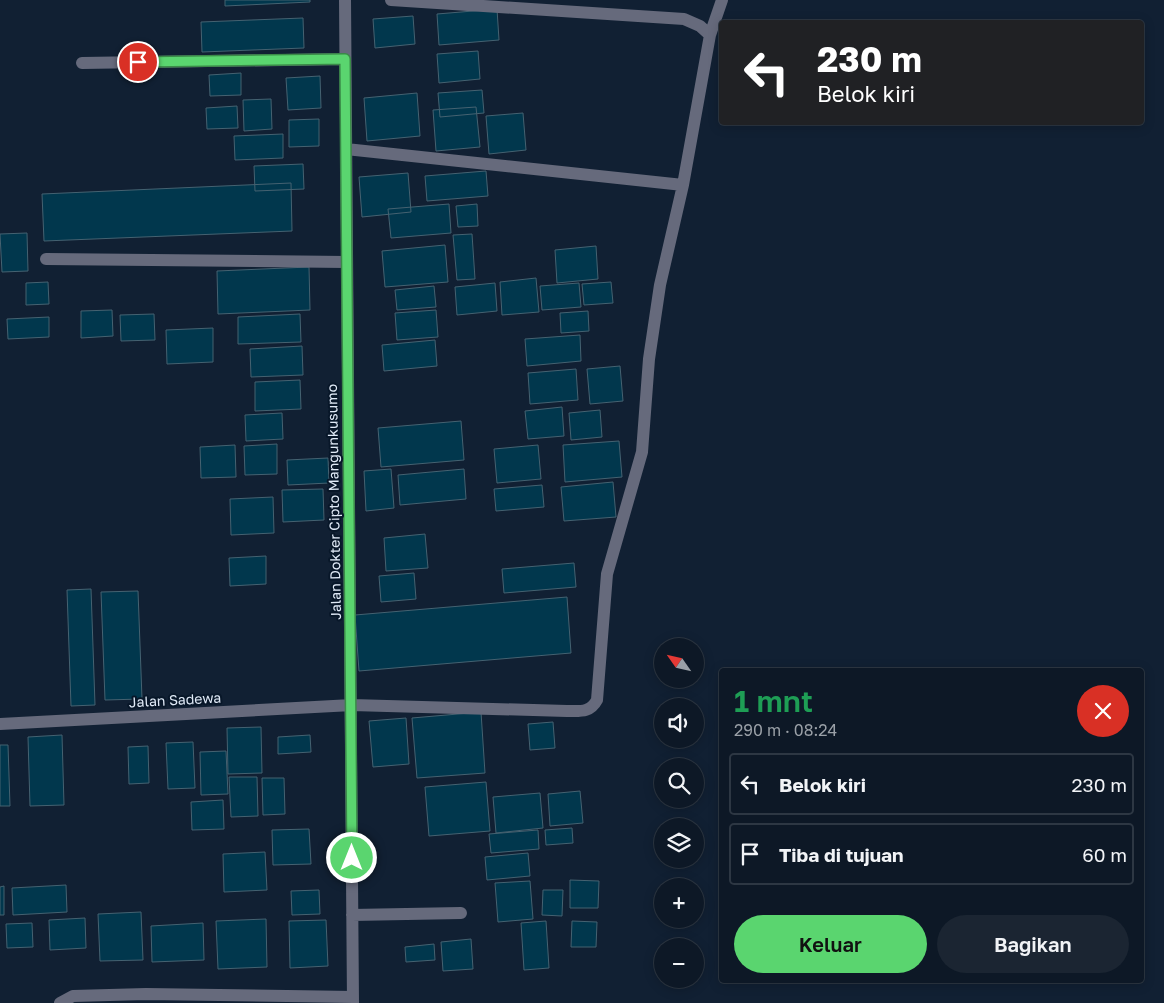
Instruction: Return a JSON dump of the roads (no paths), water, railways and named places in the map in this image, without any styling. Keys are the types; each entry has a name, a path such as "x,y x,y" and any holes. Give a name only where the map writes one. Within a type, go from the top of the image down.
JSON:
{"street":[{"name":"Jalan Dokter Cipto Mangunkusumo","path":"345,0 353,1000"},
{"path":"391,0 684,19 700,26 710,35"},
{"path":"346,149 683,185 710,35 722,0"},
{"path":"82,63 345,59"},
{"name":"Jalan Sadewa","path":"0,724 352,705 567,711 586,711 593,706 596,700 607,574 642,452 649,359 660,285 683,185"},
{"path":"46,259 346,262"},
{"path":"352,915 462,913"},
{"path":"60,1003 73,996 146,994 353,1000"}]}
